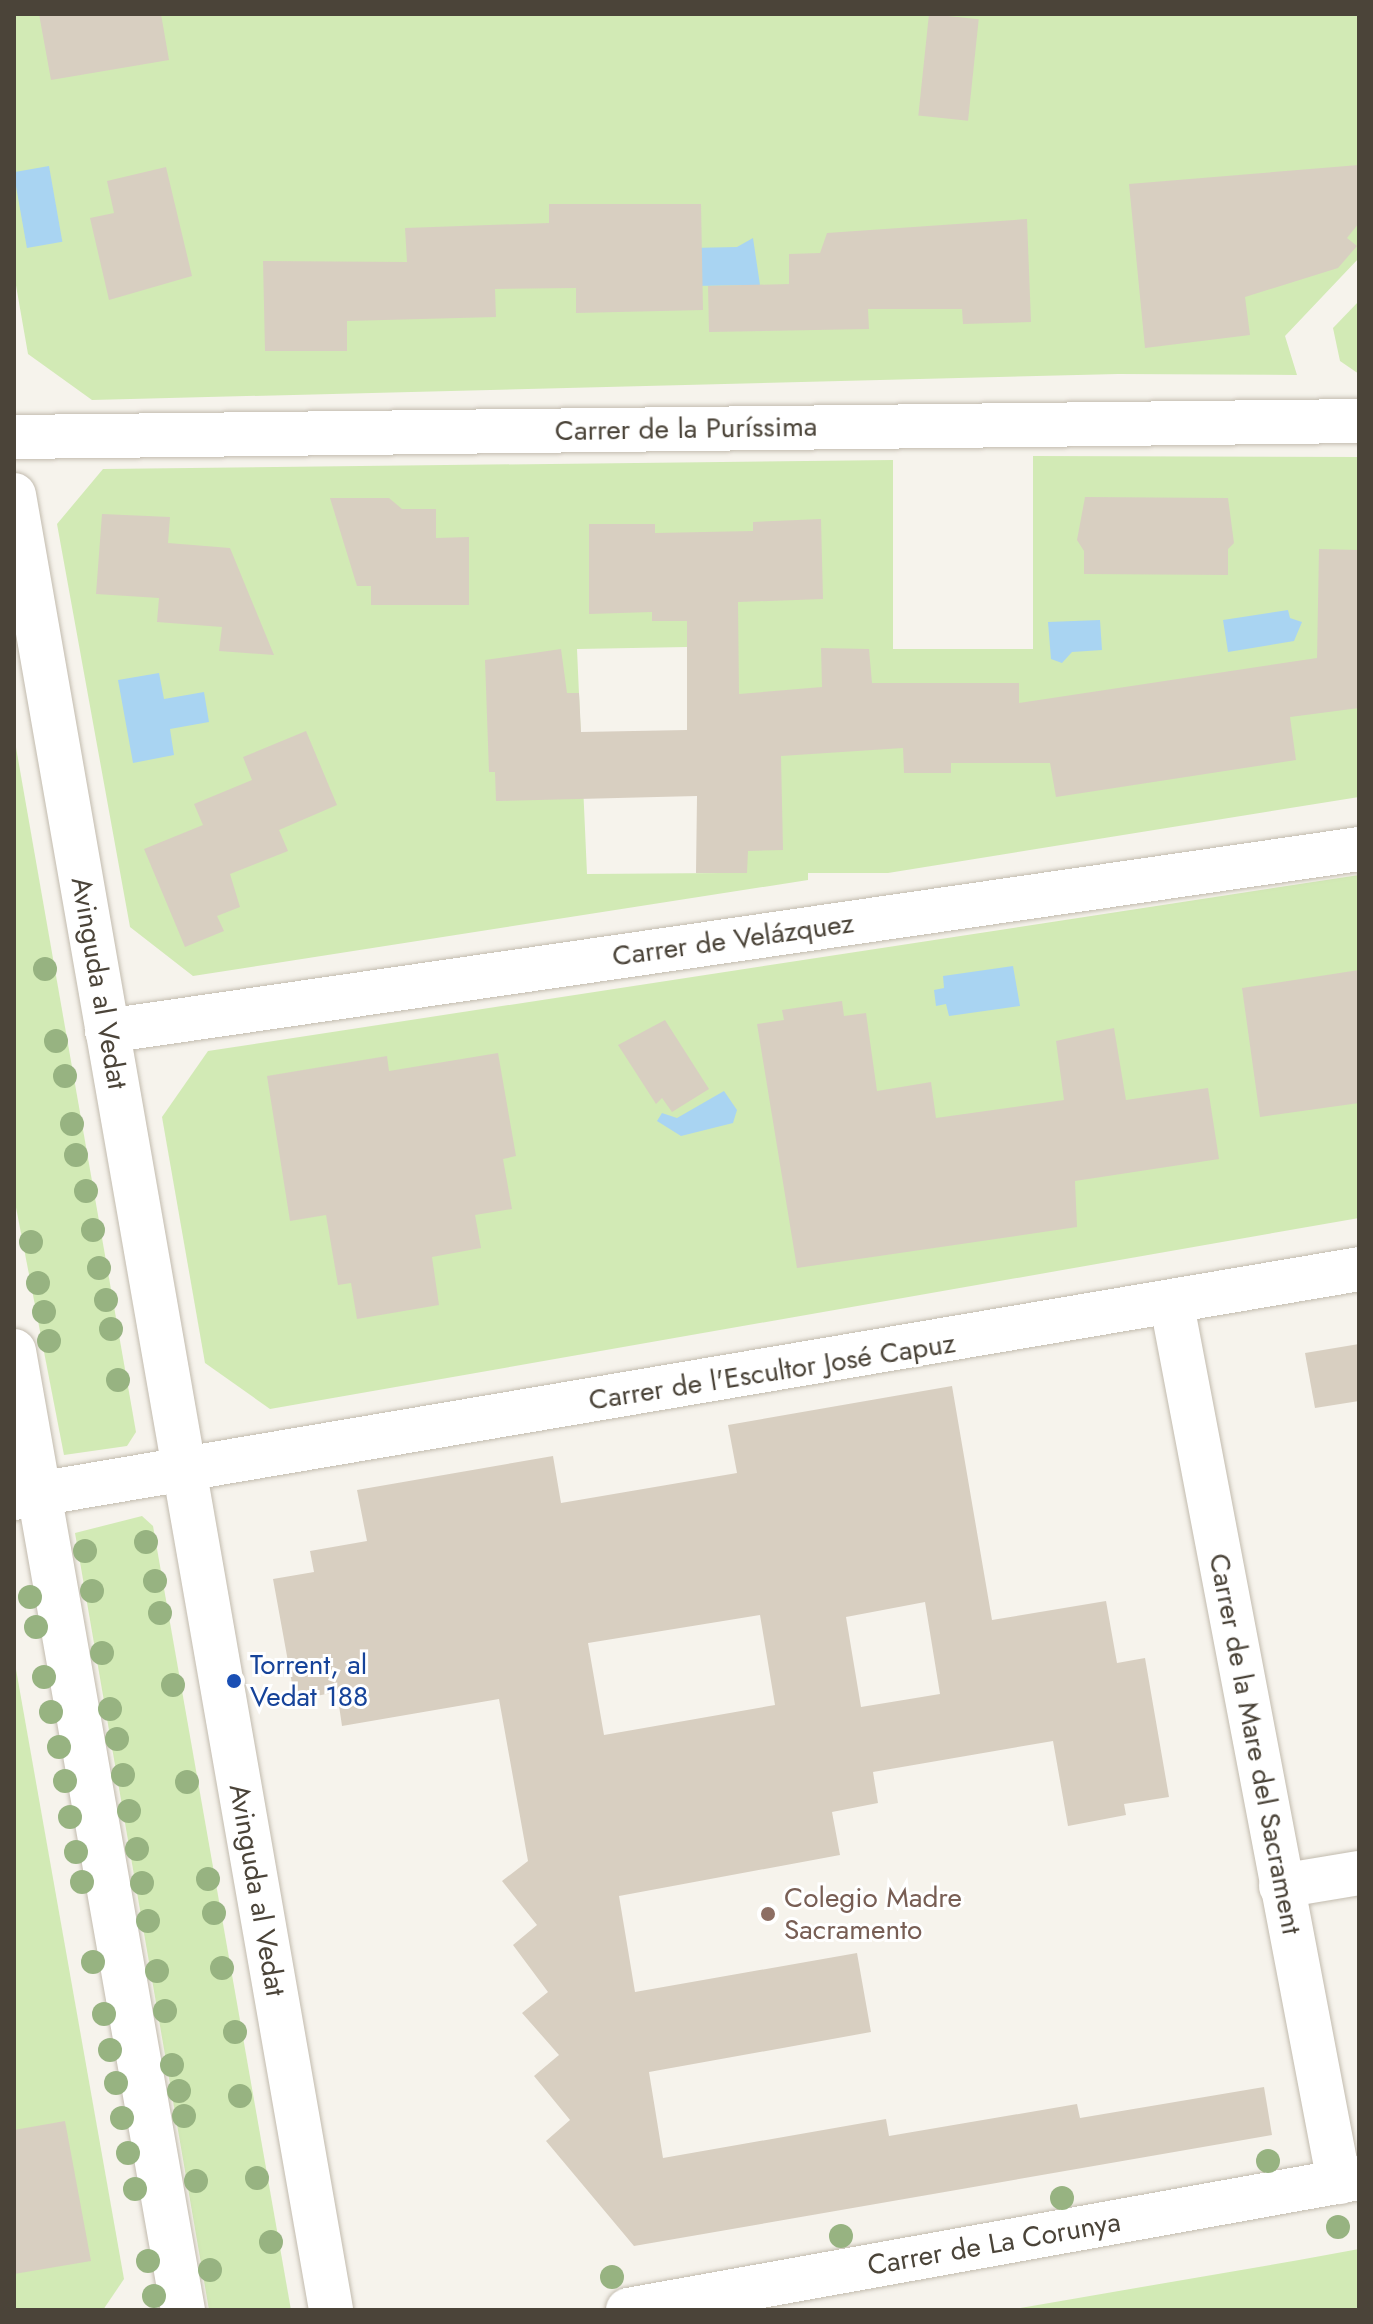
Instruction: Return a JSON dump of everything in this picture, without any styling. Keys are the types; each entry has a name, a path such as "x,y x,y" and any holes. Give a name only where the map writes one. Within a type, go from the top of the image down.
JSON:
{"street":[{"name":"Carrer de la Puríssima","path":"14,437 1359,421"},
{"name":"Avinguda al Vedat","path":"14,495 331,2310"},
{"name":"Carrer de Velázquez","path":"107,1031 1359,849"},
{"name":"Carrer de l'Escultor José Capuz","path":"184,1470 1172,1305 1359,1269"},
{"name":"Carrer de la Mare del Sacrament","path":"1172,1305 1281,1886 1349,2180"},
{"path":"14,1351 27,1496 183,2310"},
{"path":"27,1496 184,1470"},
{"path":"1281,1886 1359,1873"},
{"name":"Carrer de La Corunya","path":"628,2310 1349,2180"}],"green space":[{"path":"14,14 1359,14 1359,258 1285,336 1297,375 1118,374 92,400 28,354 14,274"},
{"path":"1359,301 1359,374 1340,361 1333,328"},
{"path":"1033,456 1359,457 1359,797 888,873 808,873 808,880 193,976 130,927 57,524 103,469 893,460 893,649 1033,649","holes":["687,647 722,823 721,873 587,874 577,649"]},
{"path":"14,736 136,1432 127,1446 64,1455 14,1197"},
{"path":"1359,875 1359,1218 270,1409 205,1363 162,1117 208,1051"},
{"path":"142,1516 153,1526 291,2310 209,2310 75,1533"},
{"path":"14,1658 124,2279 103,2310 14,2310"},
{"path":"1359,2249 1359,2310 1008,2310 1299,2260"}],"water":[{"path":"49,166 62,242 27,248 14,172"},
{"path":"753,238 760,285 690,286 690,248 737,247"},
{"path":"1288,610 1290,618 1302,622 1294,641 1228,652 1223,620"},
{"path":"1100,620 1102,650 1072,652 1062,663 1051,659 1048,622"},
{"path":"159,673 164,699 204,692 209,722 170,729 174,755 133,763 118,680"},
{"path":"1013,966 1020,1006 949,1016 946,1004 936,1006 934,990 944,988 943,976"},
{"path":"724,1091 737,1110 733,1123 681,1136 657,1121 662,1113 677,1118"}],"building":[{"path":"39,14 161,14 169,60 51,80"},
{"path":"929,14 979,19 968,121 918,115"},
{"path":"1359,165 1359,223 1347,238 1357,246 1338,268 1245,297 1250,335 1145,348 1129,184"},
{"path":"166,167 192,276 109,300 90,218 114,213 107,181"},
{"path":"549,204 701,204 703,310 576,313 576,288 495,289 496,317 347,321 347,351 265,351 263,261 407,262 405,228 549,223"},
{"path":"1027,219 1031,322 963,324 962,309 868,309 869,329 709,332 708,286 789,284 789,254 820,253 827,233"},
{"path":"1085,497 1228,498 1234,543 1228,549 1228,575 1084,574 1084,551 1077,540"},
{"path":"330,498 389,498 402,509 436,509 436,538 469,537 469,605 371,605 371,586 357,586"},
{"path":"102,514 170,517 168,543 230,548 274,655 219,651 222,627 157,622 159,598 96,594"},
{"path":"821,519 823,599 738,602 739,694 822,687 821,648 869,649 872,683 1019,683 1019,703 1317,658 1319,549 1359,550 1359,708 1290,717 1296,760 1056,797 1050,763 951,763 951,773 904,773 903,748 781,756 783,850 748,851 747,873 696,873 697,796 496,801 495,772 489,772 485,660 561,649 567,693 579,693 581,732 687,730 687,621 652,621 652,612 589,614 589,524 655,524 655,533 753,531 753,522"},
{"path":"306,731 337,805 279,830 288,851 230,874 240,907 217,916 224,931 185,947 144,849 203,825 194,804 252,780 243,757"},
{"path":"1359,970 1359,1103 1260,1117 1242,988"},
{"path":"842,1001 844,1016 866,1013 877,1091 931,1082 936,1118 1064,1100 1056,1041 1114,1028 1126,1100 1208,1088 1219,1159 1075,1181 1077,1227 797,1268 757,1024 784,1020 782,1010"},
{"path":"665,1020 709,1089 672,1112 662,1098 656,1104 618,1045"},
{"path":"498,1053 516,1156 503,1159 512,1209 475,1215 481,1248 432,1257 439,1305 357,1319 351,1283 338,1285 326,1215 290,1221 267,1076 387,1056 389,1071"},
{"path":"1359,1344 1359,1401 1315,1408 1305,1353"},
{"path":"952,1386 992,1620 1106,1601 1117,1663 1145,1658 1169,1797 1124,1804 1126,1815 1068,1826 1053,1741 873,1772 878,1803 832,1812 840,1855 619,1896 635,1992 857,1953 871,2032 649,2072 663,2158 886,2119 889,2136 1077,2104 1080,2118 1264,2087 1272,2135 634,2246 546,2141 570,2120 534,2076 559,2055 522,2013 548,1992 513,1945 537,1925 502,1881 528,1861 499,1699 342,1726 337,1692 295,1700 273,1579 314,1572 310,1551 367,1541 357,1490 553,1456 561,1503 737,1473 728,1425","holes":["925,1602 940,1694 861,1707 846,1617","760,1615 775,1705 604,1735 588,1643"]},
{"path":"65,2121 91,2261 14,2274 14,2130"}],"place":[{"name":"Torrent, al Vedat 188","path":"234,1681"},
{"name":"Colegio Madre Sacramento","path":"768,1914"}]}
